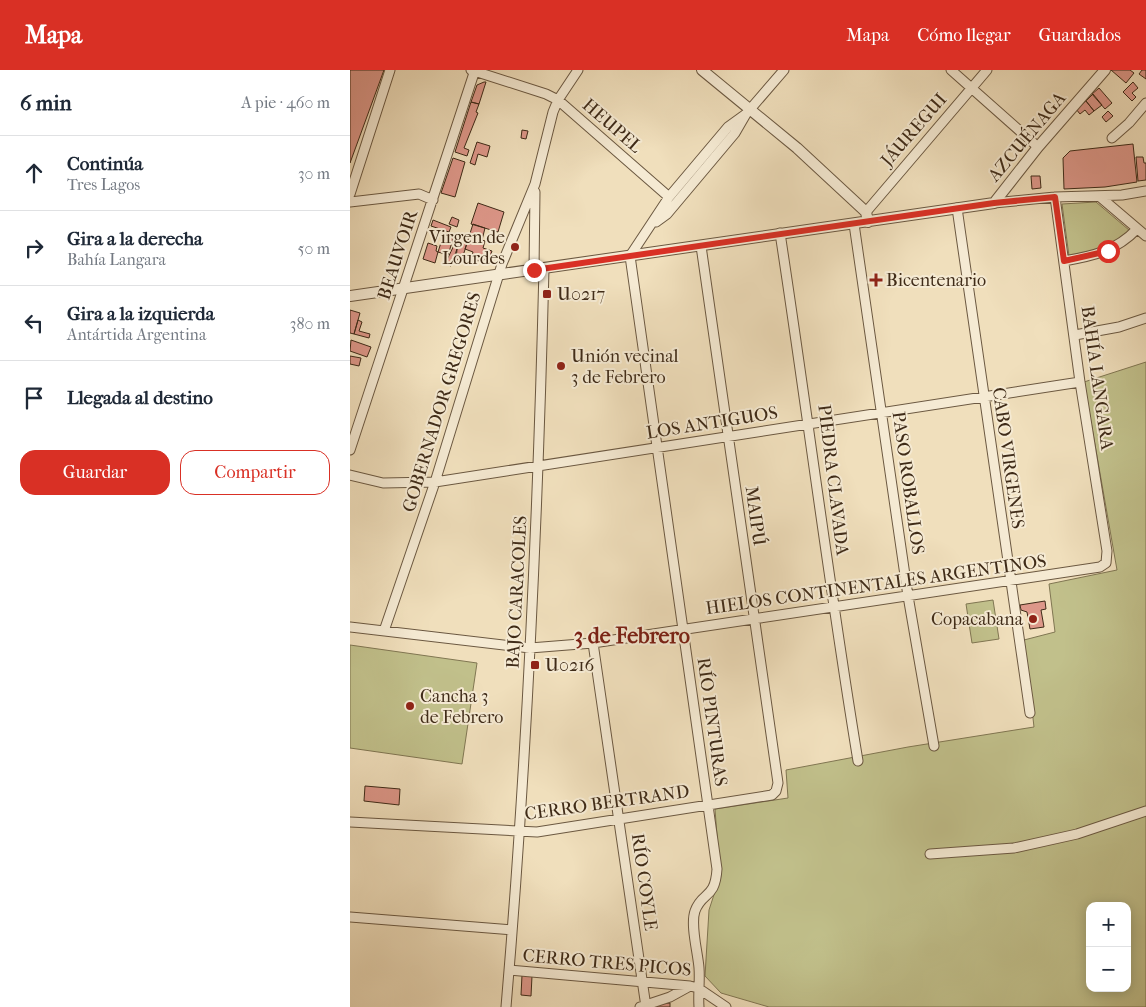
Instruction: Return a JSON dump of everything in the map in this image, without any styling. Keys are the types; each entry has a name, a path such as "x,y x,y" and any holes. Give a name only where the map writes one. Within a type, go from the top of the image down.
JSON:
{"street":[{"path":"350,194 390,70"},
{"name":"HEUPEL","path":"474,70 546,94 558,100 669,197"},
{"name":"BEAUVOIR","path":"350,450 474,70"},
{"name":"GOBERNADOR GREGORES","path":"384,632 435,482 498,275 535,184 558,100 578,70"},
{"path":"702,70 748,112 797,148 867,217"},
{"path":"653,224 667,214 735,133 748,112 784,70"},
{"path":"951,70 1038,147"},
{"name":"JÁUREGUI","path":"867,217 987,70"},
{"name":"AZCUÉNAGA","path":"994,203 1038,147 1105,70"},
{"path":"1112,138 1129,123 1146,103"},
{"path":"630,256 653,224 669,197 728,127 748,112"},
{"name":"GOBERNADOR GREGORES","path":"535,184 539,269"},
{"path":"350,296 780,233 854,224 867,217 1055,197 1099,196 1146,191"},
{"path":"350,202 419,194 433,200"},
{"path":"1099,196 1146,236"},
{"name":"BAHÍA LANGARA","path":"1055,197 1080,382 1107,552 1106,563"},
{"name":"CABO VIRGENES","path":"957,208 1030,713"},
{"name":"PASO ROBALLOS","path":"854,224 908,596 934,746"},
{"path":"1064,261 1108,251 1125,242 1137,229"},
{"name":"PIEDRA CLAVADA","path":"780,233 809,423 833,608 858,761"},
{"name":"MAIPÚ","path":"701,246 778,784 776,791"},
{"name":"RÍO PINTURAS","path":"630,256 717,868 716,882 712,891 699,904 693,918 699,970 694,987 699,1007"},
{"name":"BAJO CARACOLES","path":"506,1007 519,832 539,467 539,269"},
{"path":"1075,335 1119,327 1146,318"},
{"name":"LOS ANTIGUOS","path":"350,474 383,484 435,482 1080,382"},
{"name":"HIELOS CONTINENTALES ARGENTINOS","path":"350,627 530,648 593,643 1100,568 1106,563"},
{"name":"RÍO COYLE","path":"593,643 644,1007"},
{"name":"CERRO BERTRAND","path":"350,822 537,832 708,806 772,795 776,791"},
{"path":"930,854 1014,848 1077,834 1146,811"},
{"name":"CERRO TRES PICOS","path":"350,917 512,930"},
{"name":"CERRO TRES PICOS","path":"509,970 641,980 694,987 726,1007"},
{"path":"644,1007 694,987"}],"shaded area":[{"path":"1096,202 1129,230 1109,245 1086,253 1069,256 1062,204"},
{"path":"1146,362 1146,1007 769,1007 721,993 705,976 709,910 720,876 715,809 788,798 786,770 908,747 1034,727 1024,640 1055,632 1049,584 1117,570 1084,382"},
{"path":"993,600 999,639 972,643 966,604"},
{"name":"Cancha 3 de Febrero","path":"350,645 477,663 462,764 350,748"}],"building":[{"path":"350,70 384,70 350,163"},
{"path":"1111,70 1130,70 1134,73 1126,83"},
{"path":"1142,70 1146,70 1146,79 1139,74"},
{"path":"486,82 479,104 471,102 477,85"},
{"path":"1133,82 1138,88 1132,93 1136,97 1132,101 1123,92"},
{"path":"1099,88 1112,103 1105,109 1092,94"},
{"path":"1093,94 1102,105 1094,111 1086,101"},
{"path":"1086,101 1094,111 1089,115 1085,110 1080,114 1076,109"},
{"path":"471,102 479,104 476,112 478,113 464,148 469,150 467,156 455,152"},
{"path":"1108,111 1113,116 1106,122 1102,117"},
{"path":"522,130 528,131 526,139 521,138"},
{"path":"477,142 490,146 487,157 478,154 475,165 470,163"},
{"path":"1133,144 1137,182 1105,187 1064,189 1063,158 1070,151"},
{"path":"1136,157 1143,157 1144,163 1146,163 1146,180 1138,181"},
{"path":"453,158 465,162 455,197 441,193"},
{"path":"1031,176 1040,176 1041,188 1032,189"},
{"path":"478,203 504,212 498,232 471,224"},
{"path":"452,217 459,220 457,227 449,224"},
{"path":"433,220 451,227 449,232 431,226"},
{"path":"473,224 485,228 482,240 485,241 483,248 492,251 489,259 470,262 473,252 465,249"},
{"path":"444,233 454,236 448,255 438,252"},
{"path":"462,235 469,237 462,259 456,260 457,249 451,266 445,264 456,241 460,242"},
{"path":"428,243 437,246 436,251 438,252 435,263 423,259"},
{"path":"350,310 360,313 354,334 350,333"},
{"path":"358,320 362,322 359,331 370,334 369,338 354,334"},
{"path":"351,340 371,347 367,357 350,351"},
{"path":"350,356 361,358 359,366 350,364"},
{"path":"1045,601 1046,609 1041,610 1044,627 1030,629 1027,612 1021,610 1020,605"},
{"path":"365,786 400,789 399,805 364,801"},
{"path":"522,975 532,976 531,996 521,995"},
{"path":"670,1003 670,1007 657,1007 657,1004"}],"place":[{"name":"Virgen de Lourdes","path":"515,247"},
{"name":"Bicentenario","path":"876,280"},
{"name":"U0217","path":"547,294"},
{"name":"Unión vecinal 3 de Febrero","path":"561,366"},
{"name":"Copacabana","path":"1033,619"},
{"name":"U0216","path":"535,665"},
{"name":"Cancha 3 de Febrero","path":"410,706"}],"district":[{"name":"3 de Febrero","path":"632,636"}],"route":[{"path":"534,270 994,203 1055,197 1064,261 1108,251"}]}
